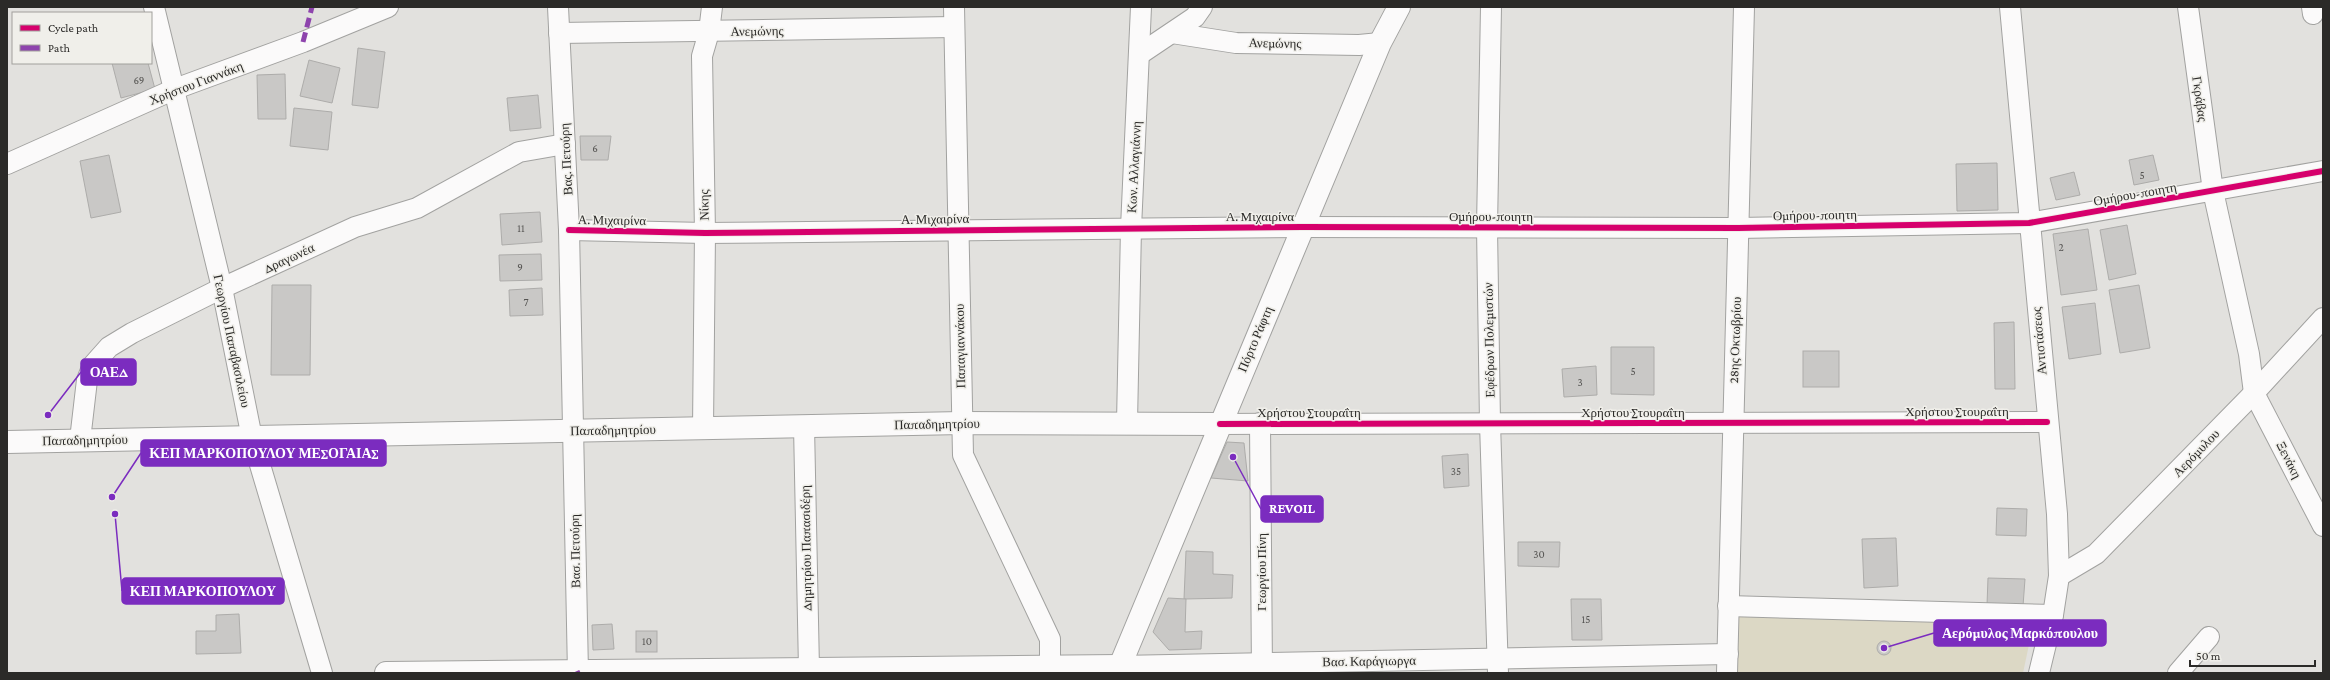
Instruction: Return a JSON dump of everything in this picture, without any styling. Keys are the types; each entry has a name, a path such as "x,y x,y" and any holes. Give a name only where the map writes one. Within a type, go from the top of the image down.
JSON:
{"main road":[{"name":"Πόρτο Ράφτη","path":"1118,669 1380,42 1398,7"},
{"name":"Παπαδημητρίου","path":"7,442 962,423 1220,424"},
{"name":"Βασ. Καράγιωργα","path":"386,673 808,669 1118,669"}],"street":[{"name":"Γεωργίου Παπαβασιλείου","path":"154,7 222,288 252,438 322,673"},
{"name":"Χρήστου Γιαννάκη","path":"7,164 175,89 303,42 388,7"},
{"name":"Βας. Πετούρη","path":"558,7 569,230 572,431"},
{"name":"Νίκης","path":"703,428 705,233 702,56 709,32 712,7"},
{"name":"Παπαγιαννάκου","path":"954,7 957,230 963,455 1050,639 1050,670"},
{"name":"Κων. Αλλαγιάννη","path":"1127,423 1131,228 1141,7"},
{"path":"1140,54 1194,17 1202,7"},
{"name":"Εφέδρων Πολεμιστών","path":"1491,7 1487,227 1490,423 1498,666"},
{"name":"28ης Οκτωβρίου","path":"1727,663 1744,7"},
{"name":"Αντιστάσεως","path":"2010,7 2047,422 2057,514 2059,576 2053,615 2039,673"},
{"name":"Γκράβας","path":"2188,7 2213,191 2248,354 2254,393"},
{"name":"Ανεμώνης","path":"559,33 709,32 954,27"},
{"name":"Ανεμώνης","path":"1172,32 1236,43 1359,45 1380,42"},
{"name":"Δραγωνέα","path":"80,440 87,380 100,355 109,347 132,333 222,288 355,227 417,208 519,152 565,144"},
{"name":"Ομήρου-ποιητη","path":"1302,227 1738,228 2029,223 2323,171"},
{"name":"Α. Μιχαιρίνα","path":"569,230 705,233 1302,227"},
{"name":"Αερόμυλου","path":"2059,576 2096,554 2254,393 2323,318"},
{"name":"Ξενάκη","path":"2254,393 2323,526"},
{"name":"Χρήστου Στουραΐτη","path":"1220,424 2047,422"},
{"name":"Γεωργίου Πίνη","path":"1260,423 1262,668"},
{"name":"Δημητρίου Παπασιδέρη","path":"804,426 808,669"},
{"name":"Βασ. Πετούρη","path":"572,431 578,672"},
{"path":"1728,606 2053,615"},
{"path":"2178,673 2209,637"},
{"name":"Βασ. Καράγιωργα","path":"1118,669 1727,663"}],"shaded area":[{"path":"1738,612 2034,621 2023,673 1737,673"}],"building":[{"path":"358,48 385,52 378,108 352,105"},
{"path":"309,60 340,68 332,103 300,96"},
{"path":"112,64 148,64 155,89 121,98"},
{"path":"285,74 286,119 258,119 257,75"},
{"path":"538,95 541,128 510,131 507,98"},
{"path":"294,108 332,112 328,150 290,146"},
{"path":"580,136 611,136 608,160 581,160"},
{"path":"109,155 121,212 91,218 80,161"},
{"path":"2153,155 2159,180 2134,185 2129,160"},
{"path":"1997,163 1998,210 1957,211 1956,164"},
{"path":"2074,172 2080,195 2056,200 2050,178"},
{"path":"540,212 542,242 502,245 500,214"},
{"path":"2127,225 2136,274 2109,280 2100,230"},
{"path":"2088,229 2097,290 2061,295 2053,234"},
{"path":"541,254 542,280 500,281 499,255"},
{"path":"272,285 311,285 310,375 271,375"},
{"path":"2139,285 2150,348 2120,353 2109,290"},
{"path":"542,288 543,315 510,316 509,290"},
{"path":"2095,303 2101,354 2069,359 2062,307"},
{"path":"2014,322 2015,389 1995,389 1994,323"},
{"path":"1611,347 1654,347 1654,395 1611,394"},
{"path":"1803,351 1839,351 1839,387 1803,387"},
{"path":"1596,366 1597,395 1564,397 1562,369"},
{"path":"1227,442 1244,443 1248,481 1211,478"},
{"path":"1468,454 1469,486 1444,488 1442,456"},
{"path":"1997,508 2027,509 2026,536 1996,535"},
{"path":"1896,538 1898,586 1864,588 1862,539"},
{"path":"1518,542 1560,542 1559,567 1518,566"},
{"path":"1186,551 1213,552 1213,574 1233,575 1232,598 1184,599"},
{"path":"1988,578 2025,579 2023,606 1987,605"},
{"path":"1168,598 1186,599 1185,632 1202,631 1201,649 1169,650 1153,632"},
{"path":"1571,599 1601,599 1602,640 1572,640"},
{"path":"239,614 241,653 196,654 196,631 216,631 216,615"},
{"path":"612,624 614,649 593,650 592,625"},
{"path":"636,631 657,631 657,652 636,652"},
{"path":"1884,641 1889,643 1891,648 1889,653 1884,655 1879,653 1877,648 1879,643"}],"marked path":[{"path":"303,42 312,7"}],"cycle path":[{"path":"569,230 705,233 1302,227 1738,228 2029,223 2323,171"},
{"path":"1220,424 2047,422"}],"place":[{"name":"ΟΑΕΔ","path":"48,415"},
{"name":"REVOIL","path":"1233,457"},
{"name":"ΚΕΠ ΜΑΡΚΟΠΟΥΛΟΥ ΜΕΣΟΓΑΙΑΣ","path":"112,497"},
{"name":"ΚΕΠ ΜΑΡΚΟΠΟΥΛΟΥ","path":"115,514"},
{"name":"Αερόμυλος Μαρκόπουλου","path":"1884,648"}]}
